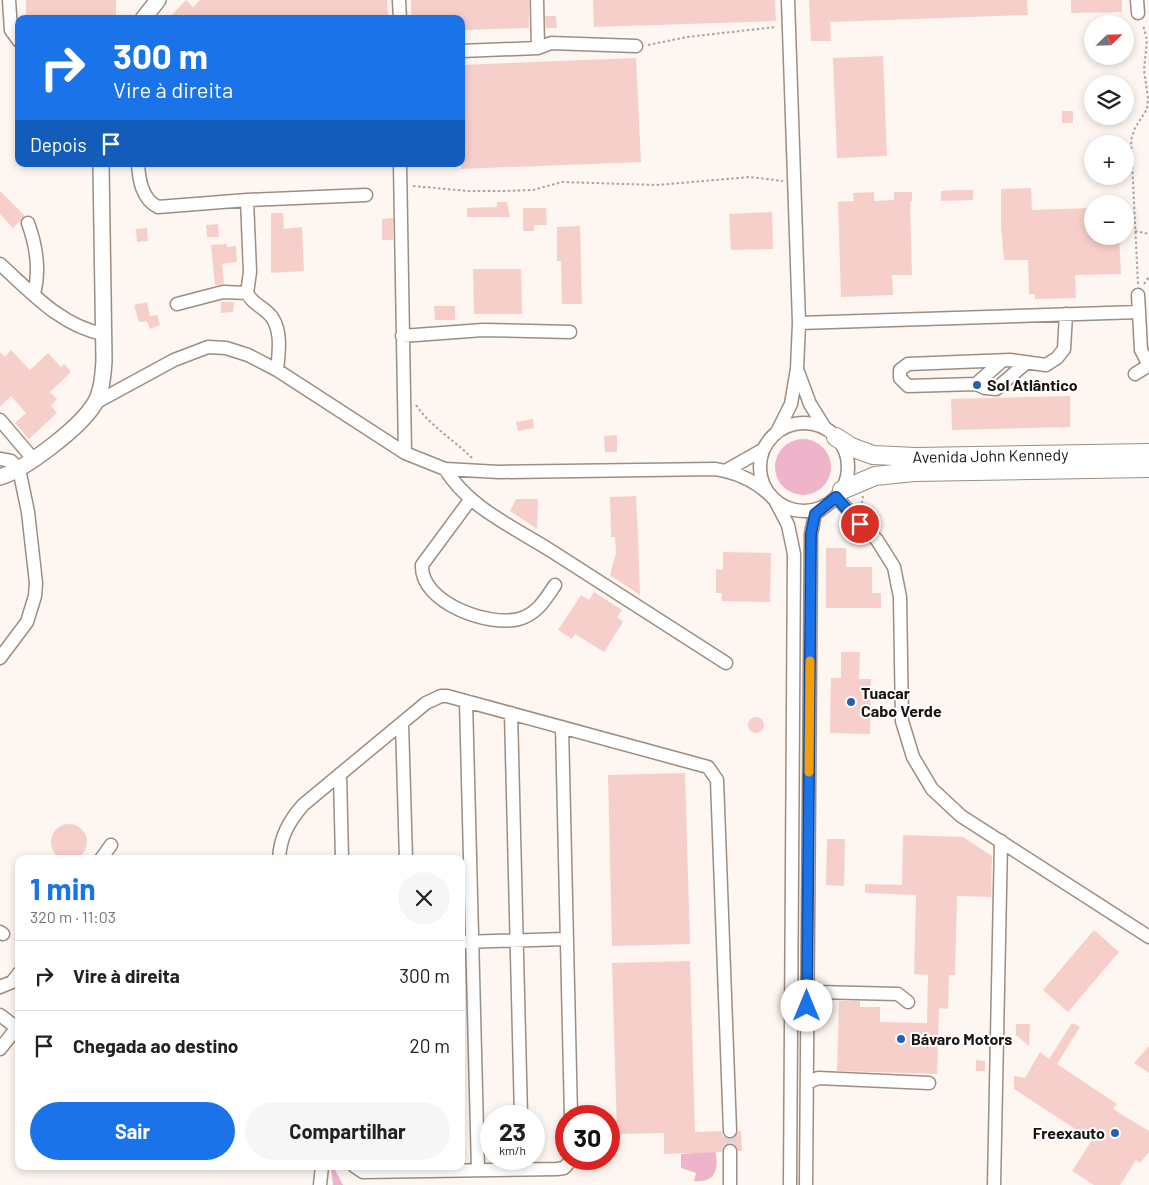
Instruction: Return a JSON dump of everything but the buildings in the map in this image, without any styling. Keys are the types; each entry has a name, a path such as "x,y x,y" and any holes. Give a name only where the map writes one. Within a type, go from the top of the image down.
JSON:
{"highway":[{"name":"Avenida John Kennedy","path":"830,432 851,447 873,455 916,457 1149,453"},
{"name":"Avenida John Kennedy","path":"835,497 875,476 914,472 1149,468"}],"main road":[{"path":"146,15 158,0"},
{"path":"0,477 34,460 63,436 95,403 103,375 102,167"}],"street":[{"path":"9,0 12,30 15,35"},
{"path":"399,0 400,15"},
{"path":"537,0 538,48"},
{"path":"727,470 764,449 777,432 791,404 797,369 799,323 788,0"},
{"path":"1137,0 1138,13"},
{"path":"465,51 538,48 551,43 636,46"},
{"path":"139,167 144,193 158,207 247,200 366,195"},
{"path":"400,167 405,453"},
{"path":"247,200 250,272 247,293 250,299 267,312 275,323 279,350 277,370"},
{"path":"28,222 35,247 37,275 34,294"},
{"path":"0,264 34,294 74,325 103,334"},
{"path":"177,304 223,292 247,293"},
{"path":"1135,374 1149,365 1141,350 1138,295"},
{"path":"799,323 1139,312"},
{"path":"1026,363 1001,387 996,389 985,388 976,384 908,386 902,382 899,374 902,368 908,364 1002,361 1026,363 1046,365 1061,354 1065,344 1066,314"},
{"path":"402,336 483,330 570,332"},
{"path":"95,403 174,360 208,347 226,348 248,355 277,370 405,453 445,469 499,472 715,468 727,470 749,479 772,498 802,512 815,510 835,497"},
{"path":"976,384 1002,361"},
{"path":"797,369 810,404 844,449 848,462 847,477 835,497 815,514 811,534 806,1185"},
{"path":"0,420 34,460"},
{"path":"777,432 788,426 800,423 830,432"},
{"path":"764,449 760,472 772,498 788,525 794,554 790,1185"},
{"path":"0,458 11,461 19,469 28,512 36,596 27,622 0,658"},
{"path":"445,469 455,486 470,500 726,664"},
{"path":"835,497 877,540 889,557 896,575 900,597 902,721 913,757 932,788 946,804 961,816 1149,937"},
{"path":"470,500 422,565 424,579 443,602 454,609 500,620 518,619 537,610 555,585"},
{"path":"280,855 283,835 296,812 426,703 440,696 466,701 708,767 717,780 730,1131"},
{"path":"465,1170 478,1170 467,942 466,701"},
{"path":"511,713 521,1105"},
{"path":"402,723 406,855"},
{"path":"562,727 571,1105"},
{"path":"340,774 342,855"},
{"path":"994,1185 1001,840"},
{"path":"104,855 111,845"},
{"path":"467,942 566,939"},
{"path":"0,986 12,982 15,978"},
{"path":"807,987 816,992 898,994 908,1002"},
{"path":"0,1015 15,1024"},
{"path":"0,1049 15,1030"},
{"path":"807,1083 818,1078 930,1083"},
{"path":"730,1151 730,1185"},
{"path":"320,1185 322,1170"},
{"path":"360,1170 363,1172 397,1170"}],"path":[{"path":"1138,13 1147,40 1144,70 1148,98 1147,109 1135,128 1131,140 1138,295"},
{"path":"636,46 687,37 789,26"},
{"path":"400,186 502,192 533,190 562,182 657,185 750,177 768,178 794,185"},
{"path":"1135,231 1149,234"},
{"path":"403,387 425,419 455,441 476,461"}],"shaded area":[{"path":"797,439 809,439 819,443 827,451 831,467 827,483 819,491 809,495 797,495 787,491 779,483 775,473 775,461 779,451 787,443"},
{"path":"695,1132 710,1132 717,1164 715,1172 711,1177 694,1181 696,1173 681,1168 681,1154 695,1153"},
{"path":"331,1170 335,1170 343,1185 333,1185"}],"tunnel":[{"path":"730,1131 730,1151"}],"slow traffic":[{"path":"809,772 810,661"}],"place":[{"name":"Sol Atlântico","path":"977,385"},
{"name":"Tuacar Cabo Verde","path":"851,702"},
{"name":"Bávaro Motors","path":"901,1039"},
{"name":"Freexauto","path":"1115,1133"}],"route":[{"path":"807,1006 811,534 815,514 836,497 860,524"}]}
